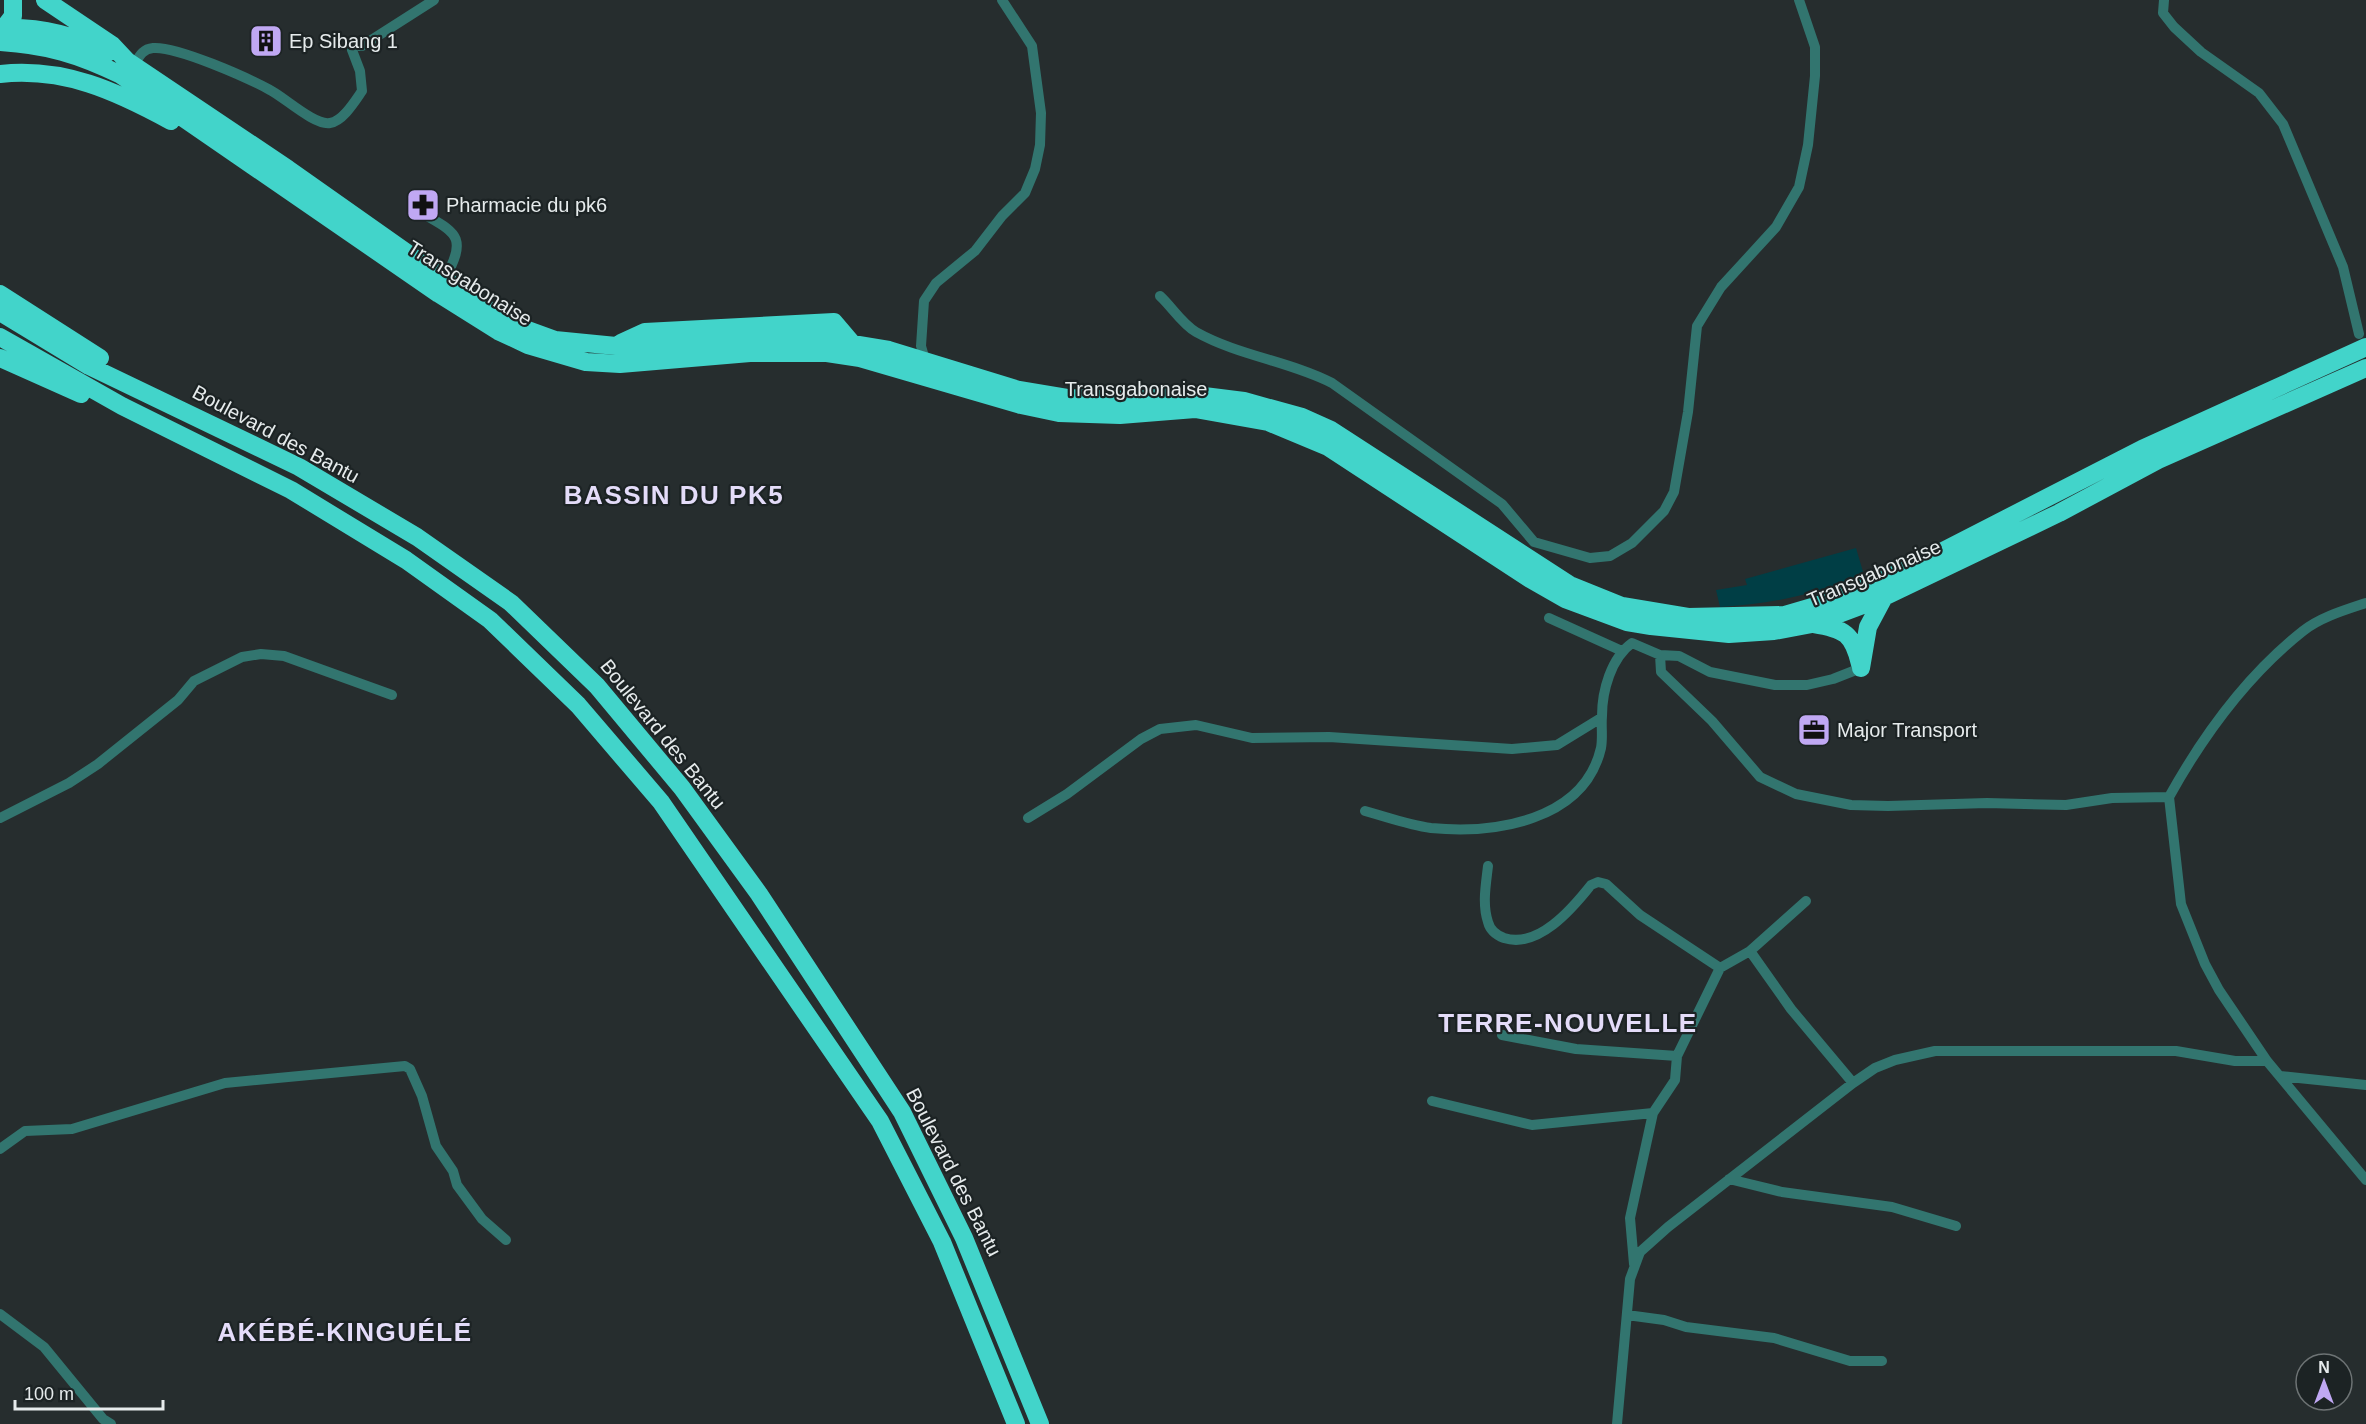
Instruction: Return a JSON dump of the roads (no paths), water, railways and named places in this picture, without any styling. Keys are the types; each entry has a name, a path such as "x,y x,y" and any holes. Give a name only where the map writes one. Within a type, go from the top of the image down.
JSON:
{"highway":[{"path":"1,32 13,16 13,0"},
{"path":"45,0 112,45 130,63"},
{"name":"Transgabonaise","path":"1,32 35,29 68,35 130,63 288,169 444,280 522,328 555,340 616,346 785,338 851,342 925,360 1019,390 1058,397 1113,400 1196,395 1220,396 1302,417 1354,444 1522,557 1570,585 1622,606 1713,618 1785,615 1826,603 1908,569 2142,449 2363,341"},
{"name":"Transgabonaise","path":"1,32 85,57 121,75 456,305 498,331 549,352 586,362 620,364 760,353 827,353 860,358 1022,405 1059,413 1120,415 1195,409 1245,416 1296,432 1329,447 1530,579 1586,609 1628,622 1729,634 1774,631 1812,624 1884,597 2059,513 2158,460 2366,368"},
{"path":"0,74 46,73 73,78 126,97 201,136 218,140"},
{"path":"0,294 172,404"},
{"name":"Boulevard des Bantu","path":"0,312 89,366 299,467 417,537 511,603 597,686 682,788 759,894 902,1112 964,1238 1040,1424"},
{"path":"0,337 122,406 291,490 406,560 490,620 578,705 661,802 880,1121 942,1242 1016,1424"},
{"path":"0,358 83,395 122,406"},
{"path":"1861,668 1868,627 1884,597"},
{"path":"1812,624 1830,627 1846,634 1855,645 1861,668"}],"street":[{"path":"130,63 142,51 153,48 169,50 249,80 270,90 314,119 330,123 338,120 362,91 360,71 352,50 354,46 362,46 434,0"},
{"path":"925,360 921,346 924,301 936,283 975,251 1002,216 1025,193 1035,170 1040,145 1041,113 1032,46 1002,0"},
{"path":"1160,296 1195,332 1249,354 1310,372 1332,382 1502,504 1534,542 1590,558 1611,556 1632,543 1650,527 1664,511 1674,492 1688,412 1697,326 1720,287 1776,227 1799,187 1808,145 1815,76 1815,47 1799,0"},
{"path":"2164,0 2163,13 2174,27 2200,52 2259,93 2283,123 2343,267 2363,341"},
{"path":"412,207 452,233 456,239 458,255 444,280"},
{"path":"1522,557 1534,542"},
{"path":"2366,603 2327,617 2304,630 2242,687 2190,759 2169,797 2176,852 2177,884 2189,927 2219,990 2267,1061 2366,1180"},
{"path":"1549,618 1622,651"},
{"path":"1365,811 1430,827 1481,828 1517,824 1547,811 1584,787 1601,748 1601,718 1606,685 1622,651 1632,643 1660,656 1679,656 1710,672 1775,685 1807,685 1833,679 1861,668"},
{"path":"0,818 69,783 98,764 178,700 194,681 242,657 261,654 284,656 392,695"},
{"path":"1660,656 1661,672 1712,721 1748,765 1760,777 1796,794 1851,805 1888,806 1987,802 2066,805 2112,798 2169,797"},
{"path":"1028,818 1067,794 1141,739 1171,727 1196,725 1252,738 1329,737 1512,749 1557,745 1601,718"},
{"path":"1488,866 1485,909 1488,924 1501,937 1514,940 1527,939 1547,928 1591,885 1598,882 1606,884 1640,915 1720,968"},
{"path":"1617,1424 1634,1264 1630,1218 1653,1113 1675,1080 1677,1056 1720,968 1750,951 1806,901"},
{"path":"1750,951 1791,1009 1853,1083"},
{"path":"1502,1035 1576,1049 1677,1056"},
{"path":"1634,1264 1650,1242 1729,1179 1853,1083 1875,1068 1895,1060 1935,1052 2176,1051 2235,1061 2267,1061"},
{"path":"0,1149 25,1131 72,1129 225,1083 405,1066 410,1069 422,1096 436,1146 453,1171 457,1185 482,1220 506,1240"},
{"path":"2280,1076 2366,1085"},
{"path":"1432,1101 1532,1125 1653,1113"},
{"path":"1729,1179 1782,1192 1892,1207 1956,1226"},
{"path":"0,1314 44,1347 103,1422"},
{"path":"1627,1315 1664,1320 1686,1327 1774,1338 1850,1361 1882,1362"}],"place":[{"name":"Ep Sibang 1","path":"266,41"},
{"name":"Pharmacie du pk6","path":"423,205"},
{"name":"Major Transport","path":"1814,730"}],"district":[{"name":"BASSIN DU PK5","path":"674,495"},
{"name":"TERRE-NOUVELLE","path":"1568,1023"},
{"name":"AKÉBÉ-KINGUÉLÉ","path":"345,1332"}]}
